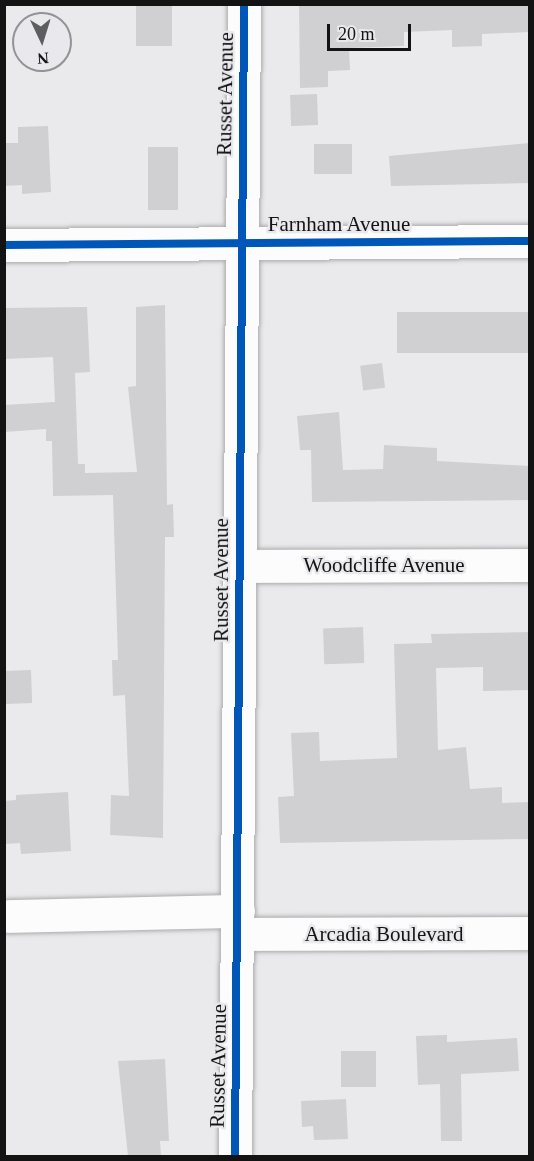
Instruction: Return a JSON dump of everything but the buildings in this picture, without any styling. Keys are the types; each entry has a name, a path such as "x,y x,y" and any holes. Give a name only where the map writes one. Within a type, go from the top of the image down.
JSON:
{"street":[{"name":"Russet Avenue","path":"235,1156 244,4"},
{"name":"Farnham Avenue","path":"4,245 530,241"},
{"name":"Woodcliffe Avenue","path":"239,566 530,565"},
{"name":"Arcadia Boulevard","path":"9,916 530,933"}],"cycle path":[{"path":"235,1156 244,4"},
{"path":"4,245 530,241"}]}
